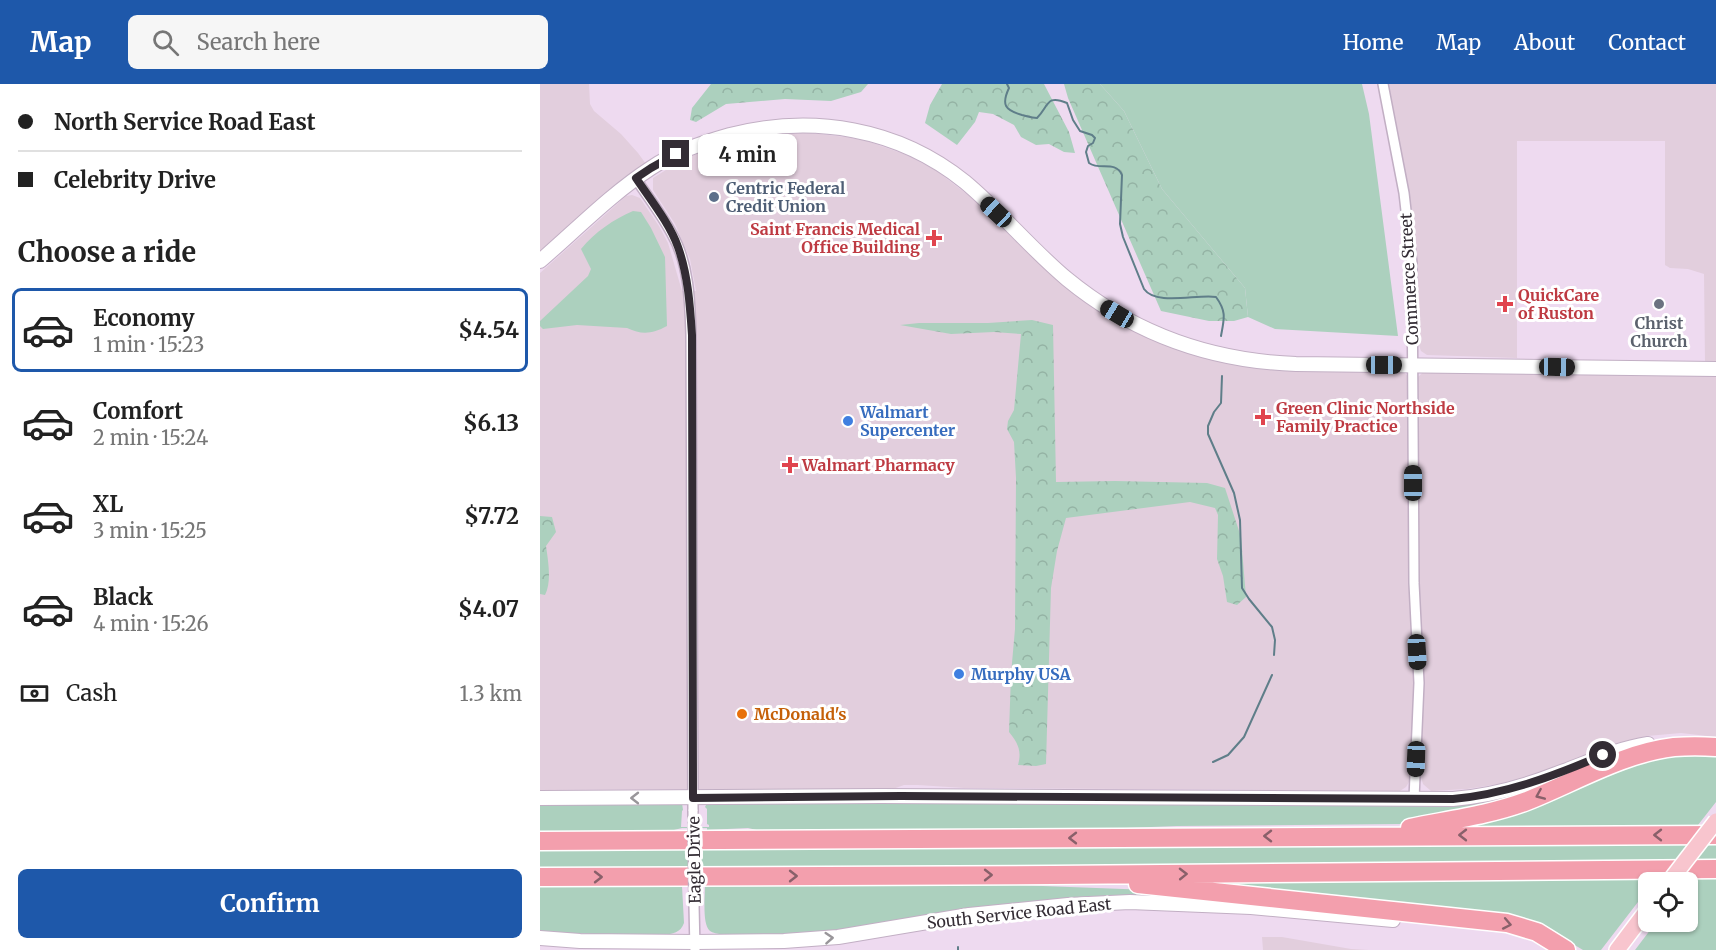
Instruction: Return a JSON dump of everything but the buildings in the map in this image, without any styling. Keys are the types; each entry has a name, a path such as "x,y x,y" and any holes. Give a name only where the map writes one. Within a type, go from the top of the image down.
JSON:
{"highway":[{"path":"1370,836 1502,809 1527,801 1599,770 1655,751 1689,746 1716,746"},
{"path":"540,841 1716,835"},
{"path":"540,877 1716,869"},
{"path":"1053,875 1507,923 1537,932 1565,949"}],"main road":[{"path":"540,261 619,191 651,168 676,154 708,141 750,130 800,125 827,126 864,132 896,142 934,160 965,183 1066,278 1108,309 1170,340 1206,352 1241,360 1271,363 1716,369"},
{"path":"540,798 693,805 901,796 1453,799 1479,797 1510,789 1554,775 1603,755 1640,745 1685,741 1716,746"},
{"path":"1677,872 1716,821"},
{"name":"South Service Road East","path":"540,938 695,946 784,941 838,937 969,915 1068,905 1130,902 1251,907 1394,920 1463,918"},
{"path":"1617,950 1638,922"}],"street":[{"name":"Commerce Street","path":"1383,84 1402,179 1412,263 1414,583 1419,683 1414,799"},
{"name":"Eagle Drive","path":"636,178 673,235 686,280 690,306 695,946"}],"shaded area":[{"path":"540,84 589,84 590,104 594,111 621,134 646,164 619,182 540,253"},
{"path":"1387,84 1716,84 1716,362 1705,362 1704,274 1665,265 1665,141 1517,141 1517,358 1427,355 1421,351 1417,340 1416,277 1411,212"},
{"path":"802,132 867,141 904,154 934,169 976,201 1047,269 1172,347 1403,372 1407,375 1415,691 1411,779 1406,787 1400,791 964,788 918,785 904,785 893,789 540,790 540,273 626,196 632,195 640,198 668,243 682,291 696,291 690,259 675,224 653,190 653,178 692,156 732,141"},
{"path":"1433,369 1716,376 1716,737 1681,733 1647,736 1617,744 1530,776 1499,784 1431,791 1423,784 1420,774 1423,695 1418,556 1417,383 1418,377 1423,372"},
{"path":"1262,937 1282,937 1369,950 1263,950"}],"green space":[{"path":"711,84 868,84 861,92 831,101 785,99 726,104 696,122 690,120 692,108"},
{"path":"942,84 1044,84 1069,132 1075,153 1064,152 1049,144 1036,145 1021,137 1014,125 993,114 979,112 975,122 957,145 925,123 930,105"},
{"path":"1064,84 1100,84 1124,111 1162,189 1245,288 1248,317 1234,321 1209,321 1161,311 1068,98"},
{"path":"1100,84 1362,84 1369,114 1398,336 1275,329 1248,317 1245,288 1162,189 1124,111"},
{"path":"633,211 641,212 665,257 667,326 647,333 627,328 577,325 543,329 540,321 588,276 591,269 581,249 605,227"},
{"path":"1032,320 1053,325 1056,482 1207,483 1225,488 1241,537 1246,597 1237,605 1227,602 1223,576 1217,559 1218,515 1215,508 1190,502 1066,518 1057,551 1051,588 1046,764 1036,766 1018,765 1020,755 1018,747 1009,732 1015,629 1016,478 1014,442 1007,429 1008,421 1014,410 1021,334 994,332 951,334 900,325"},
{"path":"540,516 552,517 556,532 546,546 549,577 545,595 540,594"},
{"path":"1716,753 1716,802 1698,825 1716,826 1716,828 1458,830 1458,827 1653,757"},
{"path":"1560,780 1514,801 1403,824 761,831 748,828 707,830 707,828 682,828 666,832 540,833 540,804 682,803 681,827 709,827 705,807 707,803 1058,802 1441,805"},
{"path":"1716,842 1716,863 540,868 540,847"},
{"path":"1698,877 1716,877 1716,950 1635,950 1649,932 1698,932"},
{"path":"1638,878 1638,902 1601,950 1583,950 1551,931 1527,920 1506,914 1390,905 1192,882"},
{"path":"540,882 621,882 642,886 682,886 684,923 675,933 649,936 540,932"},
{"path":"934,882 1150,890 1240,901 1176,898 1049,900 985,907 854,928 773,935 728,935 710,931 707,928 704,910 705,886"}],"waterway":[{"path":"1007,84 1009,88 1005,99 1006,106 1022,115 1037,118 1051,101 1067,103 1080,131 1095,138 1086,152 1089,163 1115,168 1122,175 1120,224 1144,289 1158,297 1216,297 1223,311 1221,336"},
{"path":"1222,376 1221,403 1208,426 1208,434 1234,493 1240,520 1242,588 1272,627 1275,640 1274,655"},
{"path":"1213,762 1228,755 1244,737 1272,675"}],"place":[{"name":"Centric Federal Credit Union","path":"714,197"},
{"name":"Saint Francis Medical Office Building","path":"934,238"},
{"name":"QuickCare of Ruston","path":"1505,304"},
{"name":"Christ Church","path":"1659,304"},
{"name":"Green Clinic Northside Family Practice","path":"1263,417"},
{"name":"Walmart Supercenter","path":"848,421"},
{"name":"Walmart Pharmacy","path":"790,465"},
{"name":"Murphy USA","path":"959,674"},
{"name":"McDonald's","path":"742,714"}],"route":[{"path":"676,154 636,178 673,235 686,280 690,306 692,335 693,798 901,796 1453,799 1479,797 1510,789 1554,775 1603,755"}]}
